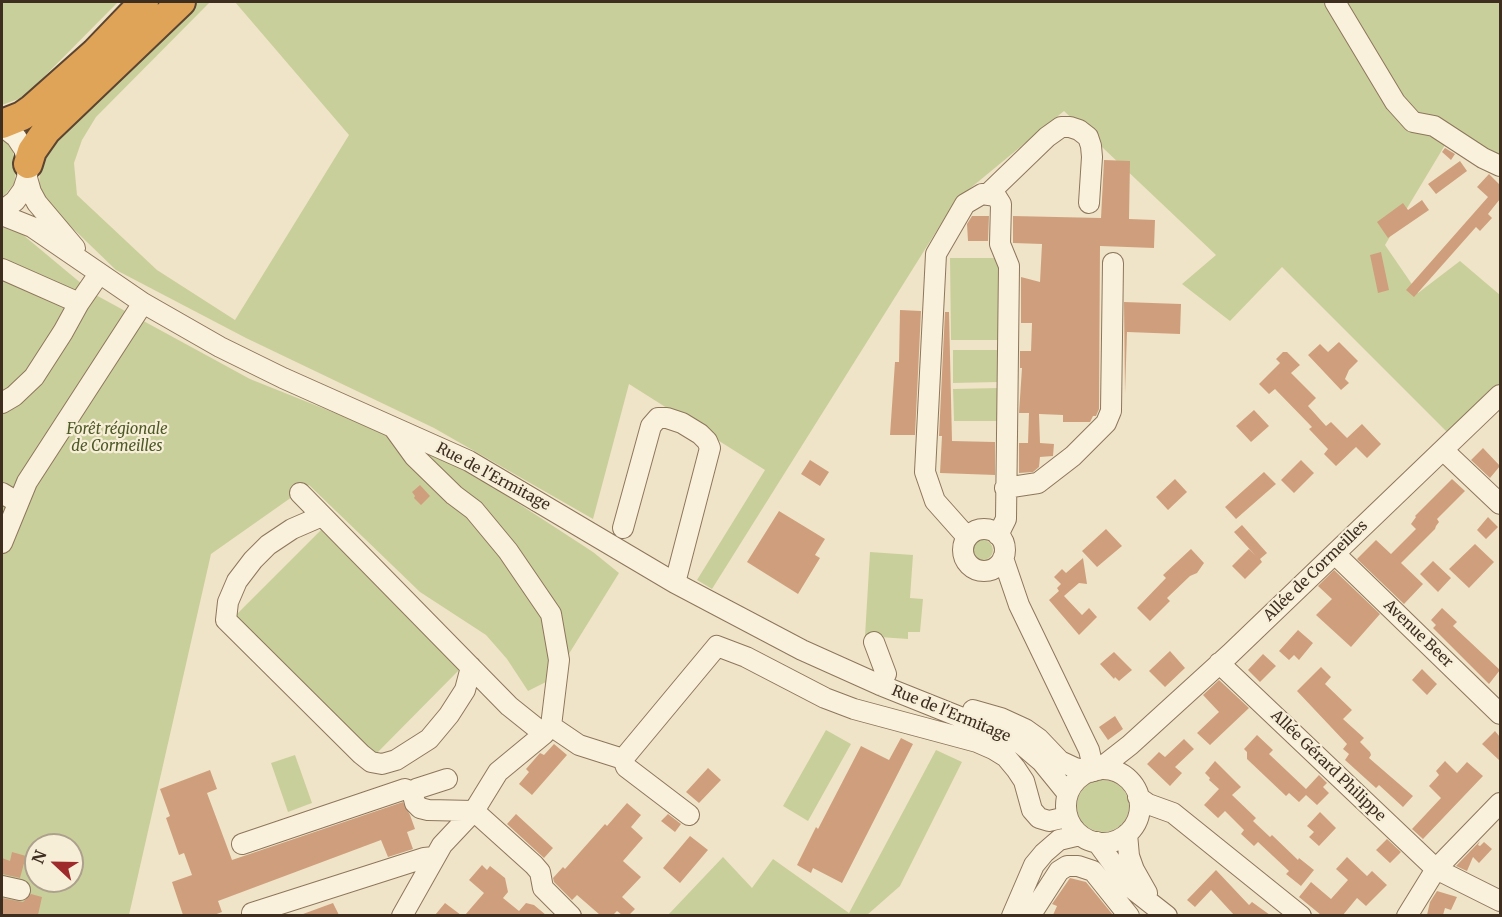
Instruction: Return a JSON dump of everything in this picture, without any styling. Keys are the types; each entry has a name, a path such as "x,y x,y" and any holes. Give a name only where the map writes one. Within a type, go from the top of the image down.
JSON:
{"highway":[{"path":"2,125 32,109 95,53 144,2"},
{"path":"27,171 32,151 46,131 181,2"}],"street":[{"path":"1335,2 1395,102 1413,122 1434,126 1483,158 1500,166"},
{"name":"Rue de l'Ermitage","path":"2,125 16,137 24,149 31,192 37,203 99,274"},
{"path":"989,193 1047,137 1061,127 1070,127 1079,130 1089,138 1092,157 1089,203"},
{"path":"2,211 15,201 23,190 27,171"},
{"path":"967,537 935,501 925,472 936,254 965,204 982,194 989,193 996,196 1001,204 1000,244 1009,266 1006,519 999,535"},
{"name":"Rue de l'Ermitage","path":"2,215 32,227 143,303 252,363 477,465 675,583 802,650 882,686 1010,737 1042,762 1068,794"},
{"path":"1005,488 1038,483 1073,456 1106,423 1111,411 1113,263"},
{"path":"2,269 79,303"},
{"path":"2,404 34,377 99,274"},
{"path":"2,543 9,497 27,482 143,303"},
{"name":"Allée de Cormeilles","path":"1094,771 1130,745 1219,663 1500,395"},
{"path":"623,528 651,426 658,418 667,418 682,423 700,434 710,448 675,583"},
{"path":"393,426 414,456 454,495 474,510 508,551 551,614 559,660 547,730 498,772 474,811 442,845 402,915"},
{"path":"1443,450 1500,504"},
{"path":"300,493 509,706 547,730 579,745 623,759"},
{"path":"322,516 292,529 268,545 253,560 237,581 228,602 226,620 371,762 382,764 396,759 429,739 465,690 471,667"},
{"path":"1011,583 996,573 975,570 966,561 963,549 967,537 983,529 999,535 1003,542 1004,558 1019,605 1089,750 1094,771"},
{"name":"Avenue Beer","path":"1335,554 1500,714"},
{"path":"988,571 1004,558"},
{"path":"874,642 886,674 882,686"},
{"path":"623,759 717,646 746,657 825,698 854,709 977,742 993,749 1006,757 1016,769 1024,781 1032,810 1039,818 1049,821 1067,817"},
{"name":"Allée Gérard Philippe","path":"1219,663 1436,869 1500,901"},
{"name":"Rue de l'Ermitage","path":"882,686 1001,717 1032,733 1060,761 1075,768 1094,771"},
{"path":"1124,776 1121,762 1130,745"},
{"path":"623,759 626,767 689,815"},
{"path":"1012,915 1034,865 1059,840 1088,839 1116,841 1127,834 1136,821 1138,797 1130,782 1124,776 1107,770 1094,771 1077,780 1068,794 1067,817 1070,824 1088,839 1130,887 1160,909"},
{"path":"242,844 405,789 413,792 447,779"},
{"path":"413,792 415,803 420,808 474,811 534,865 540,872 543,888 571,915"},
{"path":"1138,797 1148,804 1173,813 1301,915"},
{"path":"1407,915 1436,869 1500,803"},
{"path":"1127,834 1129,856 1134,870 1160,909"},
{"path":"252,913 424,858 434,857"},
{"path":"1030,915 1059,872 1067,866 1078,866 1093,871 1129,915"}],"green space":[{"path":"2,2 118,2 24,97 2,105"},
{"path":"159,2 210,2 96,117 82,140 74,163 77,195 157,270 235,320 349,135 235,2 1500,2 1500,163 1451,135 1385,245 1418,293 1460,261 1500,295 1500,385 1450,435 1282,267 1230,321 1182,284 1216,255 1064,111 956,200 712,589 697,580 765,470 629,384 593,519 434,428 246,338 116,270 60,216 39,190 40,166 31,130 127,40"},
{"path":"2,138 12,149 17,166 14,184 2,198"},
{"name":"Forêt régionale de Cormeilles","path":"10,224 94,294 250,379 450,459 593,552 619,573 554,678 528,691 507,659 486,635 420,592 309,485 211,554 129,915 2,915 2,225"},
{"path":"950,258 999,258 999,340 951,340"},
{"path":"953,350 998,350 999,382 953,383"},
{"path":"999,388 999,421 954,421 953,389"},
{"path":"321,530 459,670 374,756 235,616"},
{"path":"983,540 990,543 993,550 990,557 983,560 976,557 973,550 976,543"},
{"path":"870,552 913,555 910,598 923,599 920,632 908,632 908,639 865,636"},
{"path":"826,730 851,744 808,821 783,806"},
{"path":"936,750 962,762 900,886 867,915 668,915 723,857 752,888 773,859 849,913"},
{"path":"295,755 312,803 288,812 271,763"},
{"path":"1103,780 1117,784 1125,792 1129,806 1125,820 1117,828 1103,832 1089,828 1081,820 1077,806 1081,792 1089,784"}],"building":[{"path":"1445,148 1455,154 1451,160 1442,152"},
{"path":"1104,160 1130,161 1129,219 1155,220 1154,248 1100,246 1099,409 1090,422 1063,422 1063,415 1039,414 1040,443 1054,444 1053,456 1040,457 1039,467 1033,472 1019,473 1019,443 1028,443 1029,413 1019,413 1022,368 1020,368 1020,351 1031,351 1032,323 1021,323 1021,277 1040,282 1042,244 1013,243 1013,216 1101,218"},
{"path":"1460,161 1467,171 1436,194 1428,184"},
{"path":"1489,174 1500,185 1500,199 1488,214 1492,218 1480,231 1476,227 1414,297 1406,290 1488,197 1477,187"},
{"path":"1422,200 1429,210 1388,238 1377,222 1403,203 1408,210"},
{"path":"972,216 989,216 988,241 968,241 967,224"},
{"path":"1381,252 1389,290 1378,293 1370,255"},
{"path":"1124,302 1181,304 1180,334 1127,332 1125,394"},
{"path":"900,310 921,311 915,435 890,435 895,362 899,362"},
{"path":"945,312 949,312 952,441 995,442 995,475 940,473 942,436 939,436"},
{"path":"1339,342 1358,361 1349,370 1345,379 1349,383 1341,390 1308,355 1320,344 1328,352"},
{"path":"1283,352 1287,352 1300,365 1291,373 1316,398 1308,406 1326,426 1331,422 1347,438 1362,424 1381,444 1367,458 1356,447 1336,466 1324,454 1328,449 1309,429 1312,427 1275,389 1269,394 1259,384 1280,363 1276,359"},
{"path":"1254,410 1269,426 1251,442 1236,426"},
{"path":"1483,448 1500,466 1490,478 1471,460"},
{"path":"810,460 829,472 820,486 801,474"},
{"path":"1301,460 1314,473 1294,493 1281,480"},
{"path":"1264,472 1276,484 1236,519 1225,507"},
{"path":"1175,479 1187,492 1168,510 1156,497"},
{"path":"1452,479 1465,491 1437,519 1439,522 1435,529 1401,563 1423,584 1404,604 1357,559 1376,540 1391,554 1416,529 1411,524 1415,516"},
{"path":"420,485 430,496 421,505 412,492"},
{"path":"779,511 825,539 815,555 820,558 798,594 747,562"},
{"path":"1488,517 1498,527 1486,539 1477,530"},
{"path":"1242,525 1267,553 1260,559 1262,562 1245,579 1232,566 1249,549 1255,555 1234,532"},
{"path":"1106,529 1122,546 1097,567 1082,551"},
{"path":"1475,544 1494,562 1469,588 1449,569"},
{"path":"1191,549 1204,563 1197,573 1190,576 1167,598 1170,601 1150,621 1137,608 1166,578 1163,575"},
{"path":"1083,558 1087,584 1079,583 1064,596 1082,615 1089,608 1097,617 1079,635 1049,600 1059,591 1057,588 1061,584 1054,577 1062,569 1066,573"},
{"path":"1433,561 1451,578 1438,592 1420,574"},
{"path":"1334,570 1380,614 1351,647 1316,615 1332,599 1318,586"},
{"path":"1442,608 1457,622 1453,626 1500,670 1489,684 1433,628 1436,625 1431,620"},
{"path":"1298,630 1313,643 1299,660 1294,655 1289,660 1279,651"},
{"path":"1170,651 1185,668 1165,687 1149,671"},
{"path":"1114,652 1132,670 1119,681 1115,677 1114,679 1100,664"},
{"path":"1263,654 1276,666 1260,682 1248,670"},
{"path":"1321,667 1331,677 1325,684 1352,710 1343,719 1364,738 1360,742 1370,752 1369,758 1413,796 1403,807 1379,785 1376,788 1345,760 1349,754 1343,749 1347,744 1297,691"},
{"path":"1422,669 1437,684 1427,695 1412,680"},
{"path":"1219,680 1249,708 1210,745 1197,733 1219,712 1203,695"},
{"path":"1115,716 1123,729 1108,740 1099,727"},
{"path":"1495,731 1500,737 1500,761 1482,744"},
{"path":"1257,735 1273,750 1269,754 1306,789 1319,775 1327,783 1323,787 1329,793 1317,805 1306,795 1299,802 1289,793 1286,796 1247,759 1247,752 1244,749"},
{"path":"901,738 913,744 842,883 813,868 811,873 797,865 861,746 889,760"},
{"path":"1184,739 1194,749 1175,767 1182,773 1170,786 1147,764 1159,752 1165,757"},
{"path":"554,744 567,755 532,795 519,784 529,772 526,769 540,753 544,755"},
{"path":"1215,761 1241,787 1232,795 1256,818 1253,821 1270,837 1272,835 1298,860 1299,858 1314,870 1301,886 1286,874 1289,871 1258,842 1254,846 1241,834 1244,830 1225,811 1218,818 1204,805 1219,789 1205,773"},
{"path":"1445,761 1457,773 1467,762 1483,776 1423,839 1412,829 1441,798 1429,786 1439,775 1436,771"},
{"path":"708,768 721,780 699,803 686,792"},
{"path":"210,770 217,789 207,793 232,860 403,802 415,829 407,832 413,849 388,857 381,840 218,901 222,912 214,915 183,915 172,882 192,875 184,853 179,855 166,818 170,816 160,789"},
{"path":"627,803 641,815 631,827 643,838 623,861 641,877 622,897 635,909 629,915 622,915 617,911 613,915 600,915 577,895 572,900 554,882 553,878 563,867 565,869"},
{"path":"1320,812 1336,828 1319,846 1309,837 1314,832 1307,826"},
{"path":"516,814 553,848 544,858 507,824"},
{"path":"668,814 681,824 675,832 661,821"},
{"path":"690,836 708,850 680,883 663,868"},
{"path":"1387,839 1401,852 1390,863 1376,850"},
{"path":"1480,841 1478,845 1484,842 1492,849 1479,863 1473,857 1467,871 1456,866"},
{"path":"12,852 24,855 20,878 2,874 2,858 10,861"},
{"path":"1347,857 1367,876 1372,871 1387,885 1366,906 1357,898 1343,915 1321,915 1299,897 1311,882 1331,899 1348,880 1336,869"},
{"path":"482,865 487,870 490,866 505,878 508,892 503,898 519,911 526,903 534,905 546,915 465,915 484,893 469,880"},
{"path":"1216,870 1249,905 1252,902 1270,915 1234,915 1211,890 1195,907 1187,900"},
{"path":"1070,878 1086,882 1113,915 1053,915 1057,906 1052,904"},
{"path":"1437,891 1457,897 1451,910 1445,908 1443,915 1427,915 1430,902"},
{"path":"31,894 42,897 38,915 2,915 2,898 23,902"},
{"path":"333,903 339,915 303,915 303,914"},
{"path":"445,903 461,915 435,915"}]}
